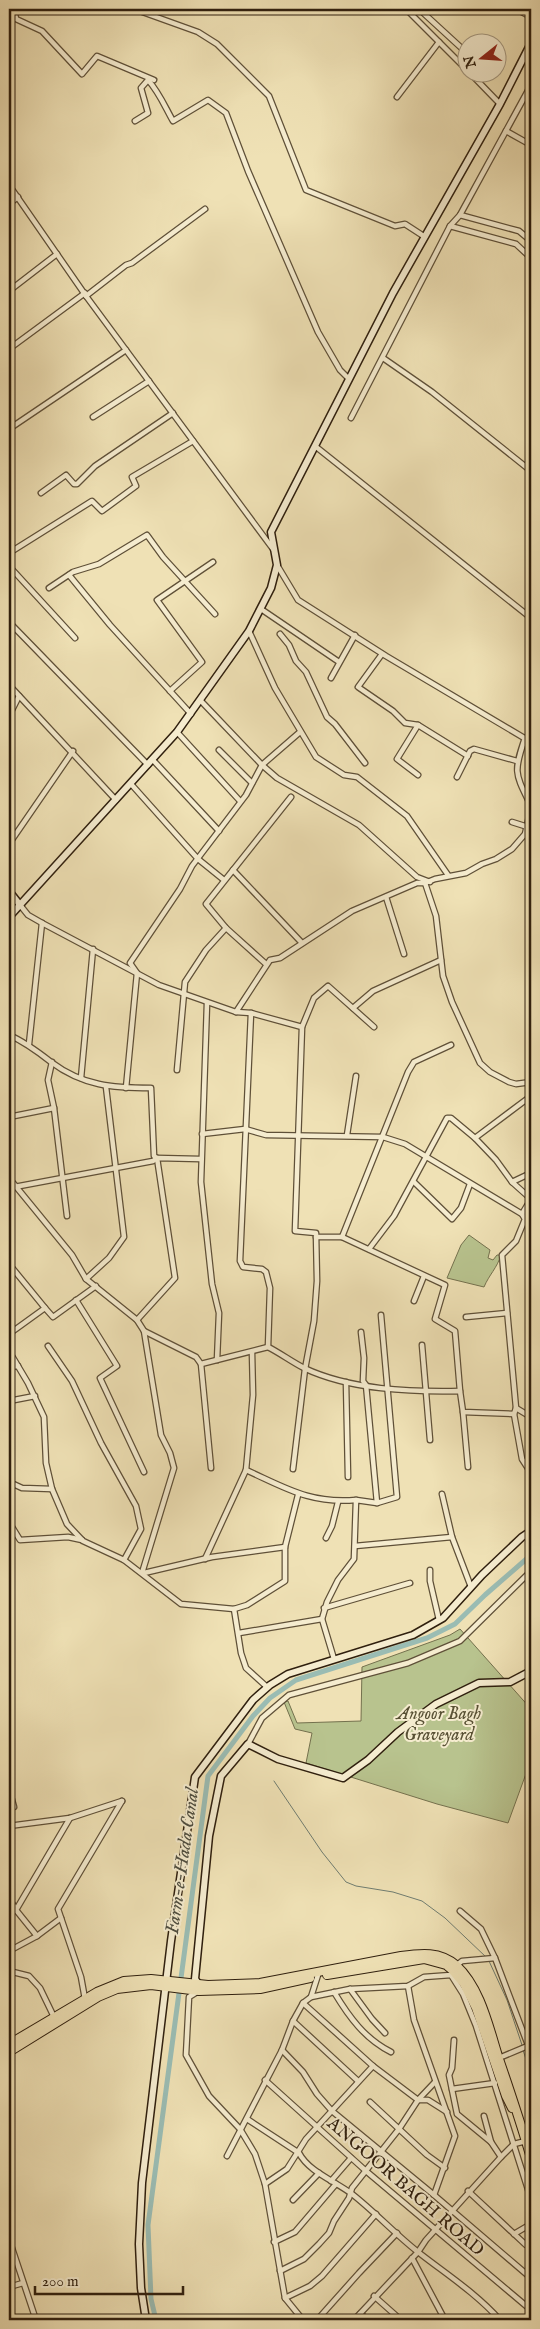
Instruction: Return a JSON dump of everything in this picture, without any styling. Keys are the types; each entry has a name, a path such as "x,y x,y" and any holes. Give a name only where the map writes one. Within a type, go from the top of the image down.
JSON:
{"main road":[{"path":"208,1989 260,1983 424,1952 443,1956 456,1965 469,1981 482,2006 531,2158"},
{"path":"9,2052 98,1997 117,1989 135,1985 168,1985 208,1989 260,1989 293,1983 318,1975 345,1973 424,1959 440,1962 452,1970 464,1984 476,2008 506,2096 523,2130"},
{"path":"9,2044 111,1985 151,1980 168,1985"}],"street":[{"path":"14,9 16,19 42,31 82,74 97,56 154,80"},
{"path":"134,9 198,32 217,44 269,96 306,190 395,226 405,224 426,237"},
{"path":"406,9 458,62"},
{"path":"419,9 458,45"},
{"path":"516,9 531,17"},
{"path":"397,97 439,42"},
{"path":"9,917 177,732 201,701 249,631 262,609 271,588 277,565 271,532 393,293 500,104 531,43"},
{"path":"135,121 148,113 141,88 148,80 158,92 160,101 173,121 208,100 226,113 248,171 318,332 340,370 349,380"},
{"path":"478,82 500,104"},
{"path":"351,418 450,226 460,215 531,86"},
{"path":"506,131 531,144"},
{"path":"9,184 86,295 276,552"},
{"path":"9,204 18,197"},
{"path":"9,349 126,265 132,263 205,209"},
{"path":"460,215 519,231 531,241"},
{"path":"450,226 516,244 531,258"},
{"path":"9,291 58,254"},
{"path":"9,429 126,350"},
{"path":"383,358 432,392 531,471"},
{"path":"93,417 149,381"},
{"path":"41,493 66,475 74,484 77,484 95,466 172,413"},
{"path":"9,553 92,500 102,511 136,486 132,477 193,441"},
{"path":"315,446 531,618"},
{"path":"49,588 73,572 99,564 147,535 163,557 215,614"},
{"path":"170,691 202,662 157,600 213,562"},
{"path":"277,565 298,600 382,654 531,742"},
{"path":"9,566 74,638"},
{"path":"69,575 110,625 191,714"},
{"path":"262,609 339,662"},
{"path":"9,622 219,831"},
{"path":"249,631 275,688 316,757 344,775 357,777 407,816 448,876"},
{"path":"280,634 296,661 306,672 327,717 335,724 365,763"},
{"path":"331,678 355,635"},
{"path":"382,654 358,687 393,711 405,723 418,726 468,756"},
{"path":"9,685 73,751 116,800"},
{"path":"9,716 20,696"},
{"path":"201,701 262,765 277,778 360,824 417,877 427,882 436,916 443,976 452,1002 480,1064 490,1072 509,1082 516,1084 531,1082"},
{"path":"418,726 397,760 418,775"},
{"path":"177,732 240,801"},
{"path":"126,1088 138,973 130,963 198,859 252,783 262,765 300,732"},
{"path":"236,1012 270,960 280,958 352,911 417,883 466,873 512,849 530,827 531,807 516,772 517,761 525,738"},
{"path":"457,777 474,749 517,761"},
{"path":"218,750 252,783"},
{"path":"9,844 73,751"},
{"path":"131,784 198,859 224,880"},
{"path":"266,964 226,928 206,904 291,797"},
{"path":"512,822 530,827"},
{"path":"233,870 302,943"},
{"path":"9,891 28,915 159,984 236,1012 251,1012 302,1027"},
{"path":"386,897 404,954"},
{"path":"29,1044 42,923"},
{"path":"177,1070 185,982 206,950 226,928"},
{"path":"81,1078 93,949"},
{"path":"353,1008 373,991 441,960"},
{"path":"293,1469 304,1368 314,1321 316,1289 316,1233 295,1231 300,1136 302,1027 314,998 328,986 374,1027"},
{"path":"207,1003 200,1182 211,1274 219,1313 217,1360"},
{"path":"251,1012 240,1261 243,1268 262,1269 266,1272 270,1288 268,1347"},
{"path":"9,1035 29,1044 52,1062 81,1078 106,1087 151,1088 154,1156 157,1158 175,1278 136,1320"},
{"path":"342,1237 408,1072 414,1062 451,1044"},
{"path":"52,1062 48,1080 54,1108 67,1216"},
{"path":"346,1135 356,1076"},
{"path":"86,1278 109,1258 124,1237 106,1087"},
{"path":"476,1138 531,1096"},
{"path":"9,1117 54,1108"},
{"path":"370,1248 394,1216 447,1118 450,1118 476,1138 496,1160 512,1182 530,1199 522,1214"},
{"path":"202,1134 245,1129 266,1135 383,1137 405,1144 522,1214 525,1219 516,1241 502,1255 516,1408 514,1414 522,1460 531,1473"},
{"path":"9,1188 153,1161 157,1158 200,1159"},
{"path":"512,1182 531,1173"},
{"path":"9,1178 72,1255 86,1278 136,1320 144,1331 161,1435 170,1453 174,1468 143,1573"},
{"path":"414,1182 452,1219 461,1208 470,1184"},
{"path":"316,1237 342,1237 370,1248 400,1266 445,1285 434,1319 454,1330 468,1467"},
{"path":"9,1264 53,1317 96,1286"},
{"path":"414,1301 424,1276"},
{"path":"76,1300 117,1366 100,1378 144,1472"},
{"path":"9,1334 45,1308"},
{"path":"466,1317 507,1313"},
{"path":"246,1470 298,1495 325,1501 356,1500 377,1503 397,1497 382,1315"},
{"path":"144,1331 196,1357 201,1364 211,1468"},
{"path":"361,1332 364,1358 363,1381 366,1385 377,1503"},
{"path":"422,1345 430,1440"},
{"path":"48,1346 72,1381 101,1443 136,1506 141,1520 141,1528 124,1560"},
{"path":"201,1364 268,1347 304,1368 346,1382 389,1390 460,1391"},
{"path":"9,1351 35,1396 44,1417 46,1463 52,1489 67,1524 83,1540"},
{"path":"204,1559 246,1470 253,1395 252,1352"},
{"path":"9,1368 18,1366"},
{"path":"346,1382 348,1477"},
{"path":"9,1400 35,1396"},
{"path":"516,1408 531,1417"},
{"path":"463,1412 514,1414"},
{"path":"9,1482 22,1488 52,1489"},
{"path":"442,1494 452,1537 471,1587"},
{"path":"9,1522 20,1540 68,1537 83,1540 124,1560 182,1604 234,1608 247,1605 285,1580 284,1547 298,1495"},
{"path":"334,1659 322,1619 324,1608 338,1580 354,1559 356,1500"},
{"path":"326,1538 332,1526 338,1502"},
{"path":"146,2320 141,2288 139,2244 142,2184 195,1777 253,1700 267,1687 288,1674 413,1635 443,1618 471,1587 522,1537 531,1531"},
{"path":"355,1546 452,1537"},
{"path":"143,1573 204,1559 284,1547"},
{"path":"430,1570 430,1581 439,1620"},
{"path":"303,2320 284,2298 265,2184 255,2154 240,2129 209,2096 186,2055 189,1997 196,1988 195,1979 209,1836 221,1776 248,1744 262,1718 289,1695 408,1663 460,1641 531,1571"},
{"path":"324,1608 410,1583"},
{"path":"234,1608 241,1653 246,1668 267,1687"},
{"path":"239,1633 322,1619"},
{"path":"248,1744 278,1759 343,1778 368,1760 398,1732 436,1704 479,1683 510,1682 531,1670"},
{"path":"9,1788 14,1807"},
{"path":"9,1826 70,1818 122,1801 58,1909 81,1977 85,2000"},
{"path":"16,1910 70,1818"},
{"path":"9,1898 37,1936"},
{"path":"460,1911 482,1929 530,2045 531,2053"},
{"path":"9,1951 37,1936 61,1918"},
{"path":"456,1965 462,1961 495,1958"},
{"path":"9,1971 30,1976 40,1988 54,2017"},
{"path":"312,1997 318,1975"},
{"path":"227,2156 282,2050 293,2021 304,2003 312,1997 334,1992 350,1989 408,1986 424,1977 452,1975 464,1994 495,2083 531,2199"},
{"path":"408,1986 414,2020 435,2082 444,2099 446,2112 455,2136 434,2194"},
{"path":"350,1989 385,2033"},
{"path":"334,1992 349,2017 376,2045 391,2052"},
{"path":"304,2003 373,2066 418,2100 428,2100 446,2112"},
{"path":"293,2021 358,2082"},
{"path":"454,2040 452,2068 449,2075 457,2114 491,2142 501,2156"},
{"path":"499,2058 530,2045"},
{"path":"282,2050 303,2072 317,2094 332,2111 434,2194 531,2278"},
{"path":"265,2184 287,2169 306,2139 373,2066"},
{"name":"ANGOOR BAGH ROAD","path":"265,2080 366,2171 531,2310"},
{"path":"280,2271 304,2259 329,2233 352,2188 399,2129 418,2100 435,2082"},
{"path":"452,2089 495,2083"},
{"path":"370,2102 427,2155 445,2168"},
{"path":"484,2116 491,2142"},
{"path":"247,2119 299,2152 302,2160 351,2193 418,2252 466,2288 500,2320"},
{"path":"354,2320 374,2296 418,2252 451,2210 501,2156 514,2144 526,2141"},
{"path":"274,2242 295,2232 334,2183 351,2158"},
{"path":"293,2200 319,2173"},
{"path":"468,2191 526,2245"},
{"path":"284,2298 310,2286 322,2276 376,2214"},
{"path":"514,2234 531,2224"},
{"path":"317,2320 358,2273 397,2234"},
{"path":"9,2239 22,2283 36,2320"},
{"path":"412,2258 445,2320"},
{"path":"9,2287 22,2283"},
{"path":"374,2296 401,2320"},
{"path":"360,2314 369,2320"},
{"path":"528,2320 531,2316"}],"green space":[{"path":"469,1235 490,1250 488,1258 493,1260 497,1255 501,1255 484,1287 447,1278 461,1245"},
{"name":"Angoor Bagh Graveyard","path":"460,1629 531,1709 531,1760 508,1823 437,1804 306,1763 312,1733 295,1729 284,1702 288,1701 297,1723 361,1721 362,1667 450,1635"}],"waterway":[{"name":"Farm-e-Hada Canal","path":"156,2320 151,2299 148,2225 208,1776 253,1716 270,1698 296,1680 427,1638 455,1624 531,1555"},
{"path":"274,1781 322,1852 346,1882 356,1886 393,1892 422,1901 445,1918 486,1957"},
{"path":"489,1961 507,2000 522,2045"},
{"path":"523,2050 531,2075"}]}
